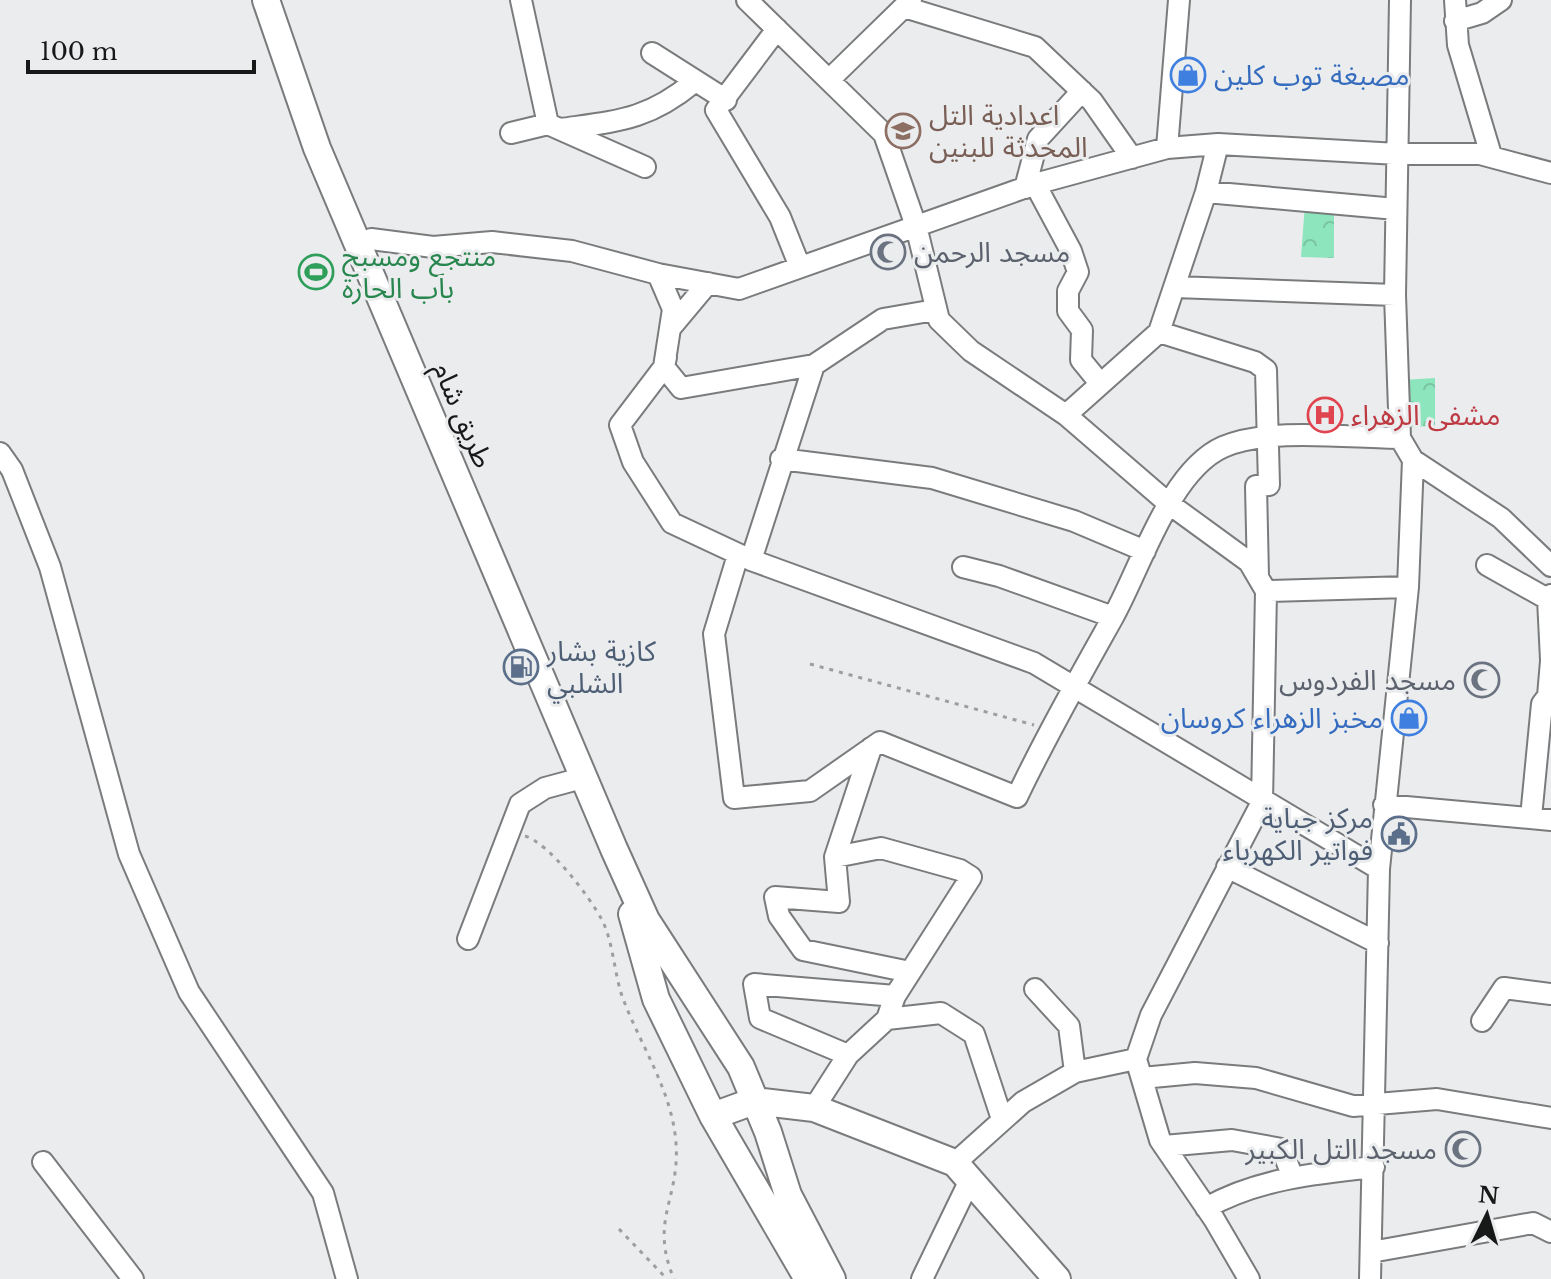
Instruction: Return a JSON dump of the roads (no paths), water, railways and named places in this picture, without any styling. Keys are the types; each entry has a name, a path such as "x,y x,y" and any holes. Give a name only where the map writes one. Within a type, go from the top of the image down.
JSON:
{"main road":[{"name":"طريق شام","path":"266,0 321,158 614,849"},
{"path":"614,849 646,920 741,1067 768,1132 788,1195 832,1279"},
{"path":"614,849 656,999 713,1116 808,1279"},
{"path":"713,1116 754,1101 808,1107 962,1171 1057,1279"},
{"path":"731,1145 768,1132 808,1107"}],"street":[{"path":"521,0 555,126"},
{"path":"747,0 884,134 916,226 939,320 971,351 1066,415 1168,503 1249,562 1262,584"},
{"path":"1167,148 1179,0"},
{"path":"1400,0 1395,295 1400,438 1413,460 1501,518 1551,566"},
{"path":"1455,0 1458,45 1491,155"},
{"path":"1455,21 1482,13 1501,0"},
{"path":"830,79 908,4 1035,47 1082,91 1132,158"},
{"path":"777,29 716,110 780,217 800,267"},
{"path":"652,53 726,100"},
{"path":"511,133 635,118 670,102 694,82"},
{"path":"1082,91 1038,139 1030,186 1071,251 1078,272 1068,291 1068,311 1082,330 1081,360 1099,382"},
{"path":"555,126 645,167"},
{"path":"1066,415 1099,382 1159,332 1206,192 1218,144"},
{"path":"371,239 433,247 492,242 572,251 658,274 739,289 1030,186 1167,148 1218,144 1398,154 1491,155 1551,173"},
{"path":"1206,192 1396,209"},
{"path":"658,274 673,309 664,367 681,388 814,365 883,319 935,310"},
{"path":"708,283 673,321 664,367 620,425 633,462 672,523 745,558 1034,663 1074,683 1262,802 1379,869"},
{"path":"1175,287 1395,295"},
{"path":"1159,332 1255,362 1266,370 1269,485 1256,486 1262,584 1262,802 1151,1015 1139,1069 1164,1146 1249,1279"},
{"path":"814,365 745,558 714,634 734,798 810,791 880,742 1017,797 1049,729 1113,617 1168,503 1199,466 1223,447 1267,438 1400,438"},
{"path":"0,453 12,470 50,567 129,854 189,992 323,1193 347,1279"},
{"path":"781,459 932,478 1074,521 1145,551"},
{"path":"1370,1279 1379,869 1408,587 1413,460"},
{"path":"1384,805 1541,818 1551,660 1550,598 1487,565"},
{"path":"963,567 999,576 1113,617"},
{"path":"1262,584 1408,587"},
{"path":"871,748 835,857 839,902 775,897 779,916 803,950 910,972"},
{"path":"468,939 520,804 545,788 582,778"},
{"path":"808,1107 848,1055 887,1019 895,996 971,877 960,870 881,848 835,857"},
{"path":"1227,867 1378,943"},
{"path":"848,1055 760,1018 754,984 895,996"},
{"path":"1482,1021 1504,988 1551,994"},
{"path":"1035,989 1069,1026 1075,1072"},
{"path":"887,1019 941,1013 974,1034 1002,1119"},
{"path":"922,1279 962,1171 1002,1119 1023,1102 1075,1072 1139,1069 1256,1078 1353,1106 1437,1099 1551,1118"},
{"path":"1164,1146 1232,1140 1282,1149 1293,1178"},
{"path":"43,1162 133,1279"},
{"path":"1206,1208 1232,1193 1293,1178 1374,1167"},
{"path":"1371,1252 1533,1223 1551,1232"}],"place":[{"name":"مصبغة توب كلين","path":"1188,75"},
{"name":"اعدادية التل المحدثة للبنين","path":"903,131"},
{"name":"مسجد الرحمن","path":"888,252"},
{"name":"منتجع ومسبح باب الحارة","path":"316,272"},
{"name":"مشفى الزهراء","path":"1325,415"},
{"name":"كازية بشار الشلبي","path":"521,667"},
{"name":"مسجد الفردوس","path":"1482,680"},
{"name":"مخبز الزهراء كروسان","path":"1409,718"},
{"name":"مركز جباية فواتير الكهرباء","path":"1399,834"},
{"name":"مسجد التل الكبير","path":"1463,1149"}]}
